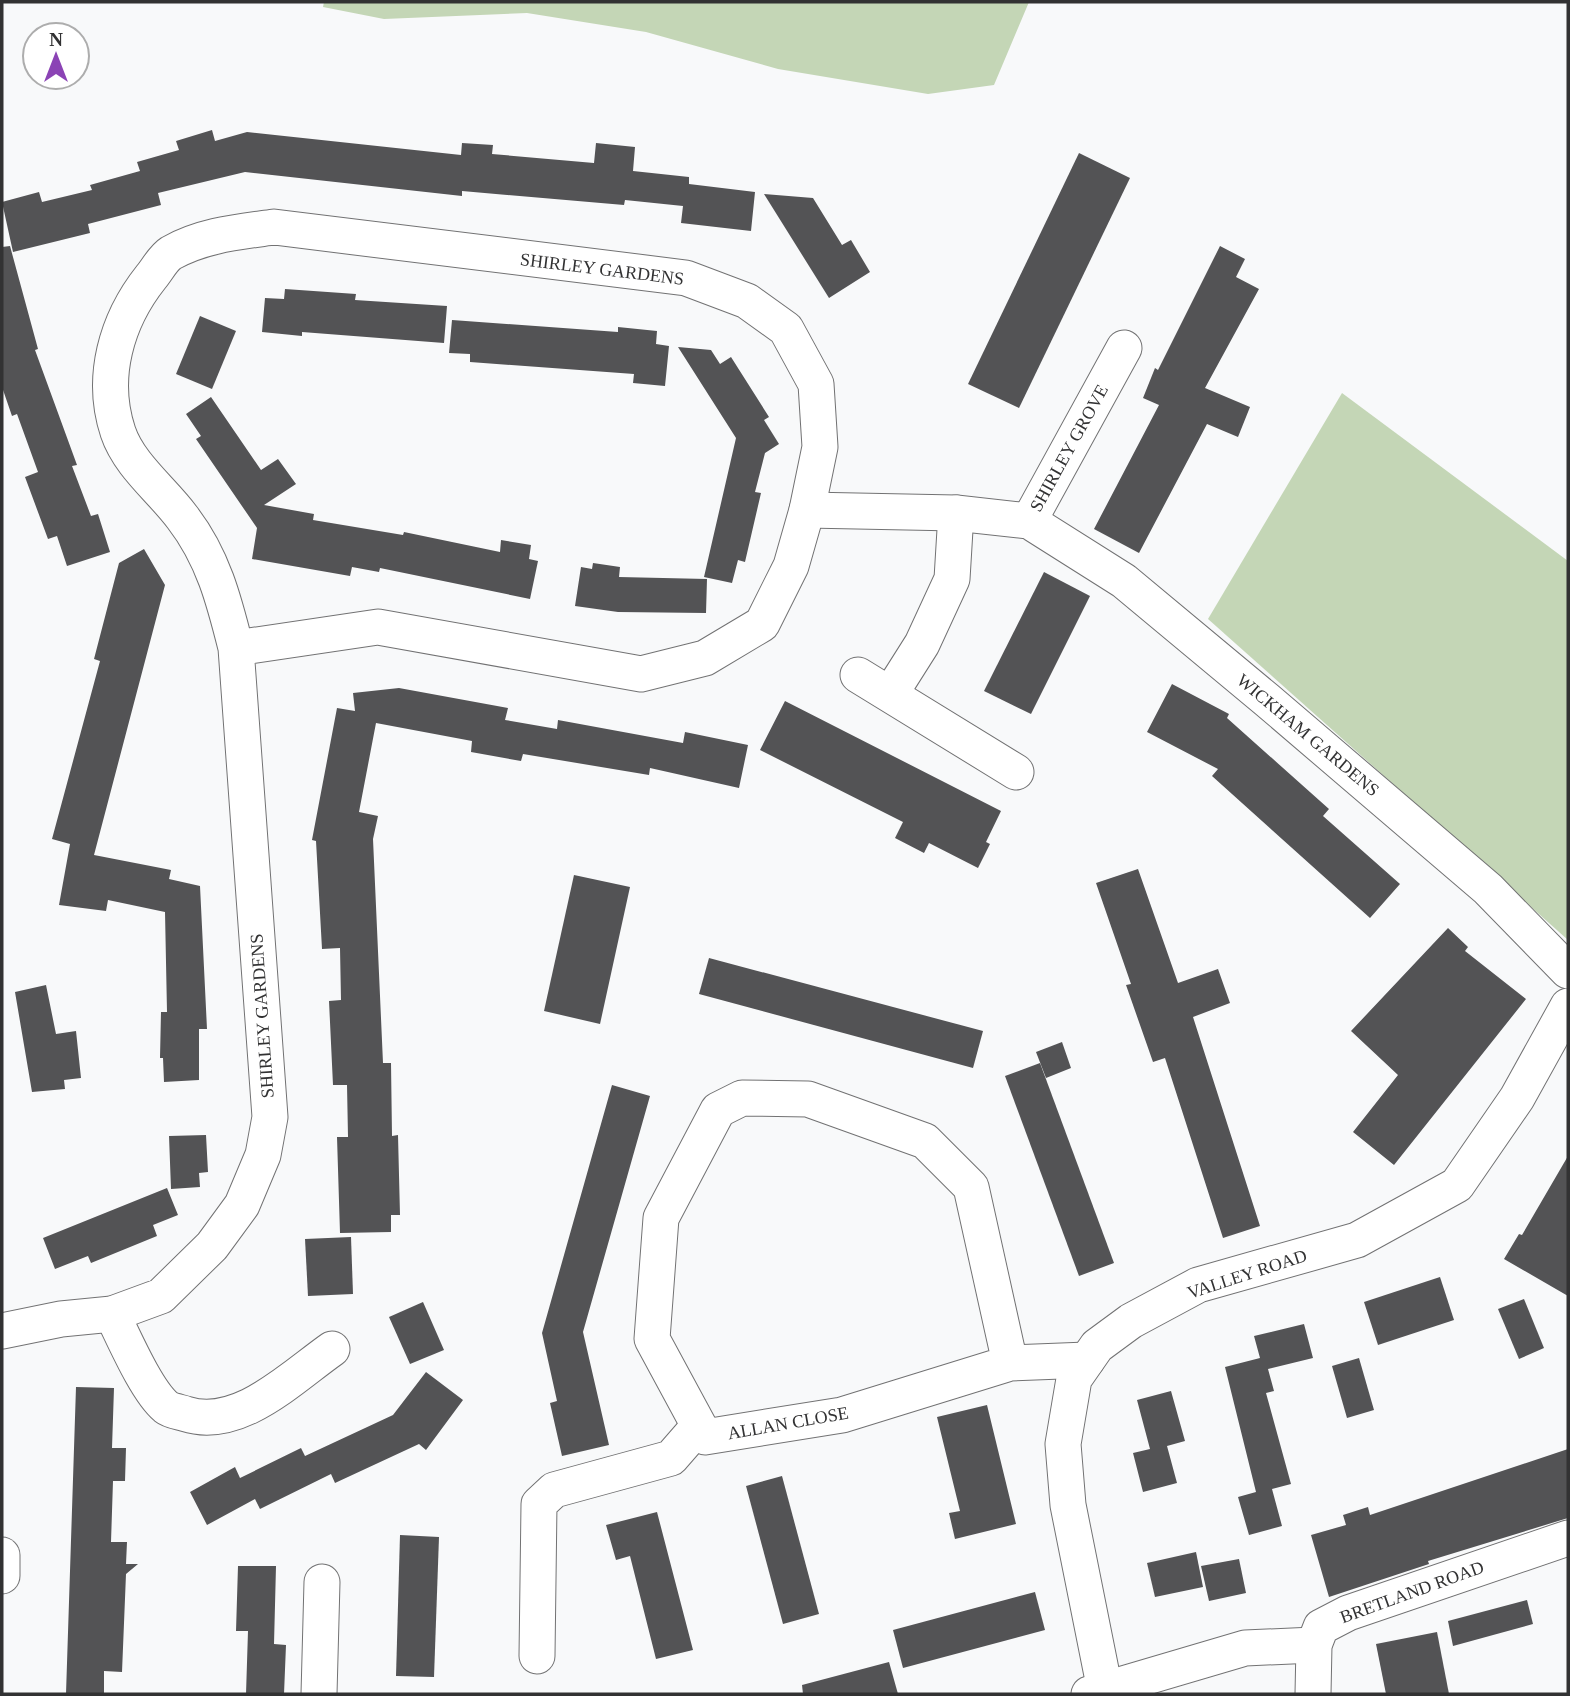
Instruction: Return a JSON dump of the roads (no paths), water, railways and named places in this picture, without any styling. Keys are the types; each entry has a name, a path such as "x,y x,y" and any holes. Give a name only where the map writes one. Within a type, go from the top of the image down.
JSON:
{"street":[{"name":"SHIRLEY GARDENS","path":"2,1331 61,1319 112,1314 161,1296 212,1246 242,1205 263,1155 270,1117 236,648 208,555 181,516 146,477 118,434 109,388 115,344 135,296 169,254 217,234 274,227 686,278 747,301 786,329 816,384 820,447 807,510 791,566 762,624 705,658 641,674 378,627 236,648"},
{"name":"SHIRLEY GROVE","path":"807,510 956,513 1029,521 1124,348"},
{"path":"891,694 922,644 952,579 956,513"},
{"name":"WICKHAM GARDENS","path":"1029,521 1124,581 1267,700 1488,890 1568,971"},
{"path":"858,675 1016,772"},
{"name":"VALLEY ROAD","path":"1097,1692 1068,1505 1063,1444 1074,1379 1087,1360 1097,1346 1131,1321 1198,1285 1357,1240 1457,1185 1517,1098 1568,1006"},
{"path":"537,1656 539,1504 554,1490 671,1458 698,1427 652,1339 661,1218 718,1110 742,1098 808,1099 925,1141 971,1187 1010,1363"},
{"path":"112,1314 141,1370 167,1408 198,1418 228,1416 263,1398 332,1349"},
{"name":"ALLAN CLOSE","path":"698,1427 705,1437 842,1415 1010,1363 1087,1360"},
{"name":"BRETLAND ROAD","path":"1314,1645 1321,1627 1348,1613 1568,1538"},
{"path":"2,1555 2,1576"},
{"path":"319,1694 322,1582"},
{"path":"1097,1692 1245,1648 1314,1645 1313,1694"}]}
